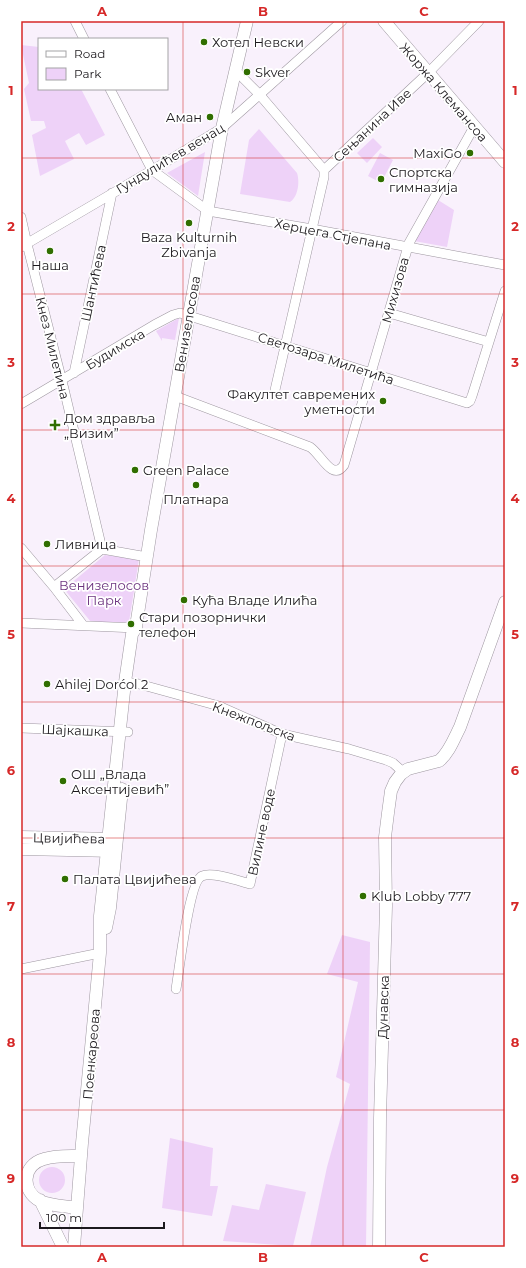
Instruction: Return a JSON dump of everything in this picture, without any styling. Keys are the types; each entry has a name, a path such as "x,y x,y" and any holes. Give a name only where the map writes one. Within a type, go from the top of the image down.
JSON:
{"street":[{"path":"75,21 84,38"},
{"name":"Венизелосова","path":"112,845 129,682 138,635 136,628 147,557 222,128 246,21"},
{"name":"Гундулићев венац","path":"24,245 222,128 342,21"},
{"name":"Жоржа Клемансоа","path":"384,21 505,162"},
{"name":"Сењанина Иве","path":"275,390 324,177 324,170 428,73 479,21"},
{"path":"235,70 259,94 324,170"},
{"path":"111,90 152,170 208,211"},
{"name":"Михизова","path":"175,396 310,447 327,466 334,471 341,469 344,465 372,373 408,248 474,127"},
{"name":"Шантићева","path":"74,373 112,193"},
{"name":"Херцега Стјепана","path":"208,211 505,265"},
{"name":"Кнез Милетина","path":"21,217 24,245 62,380 102,549"},
{"path":"389,314 489,342 505,291"},
{"name":"Будимска","path":"21,404 173,315 180,313 189,315"},
{"name":"Светозара Милетића","path":"189,315 462,402 469,402 472,396 489,342"},
{"path":"21,548 54,586 83,625"},
{"path":"54,586 102,549 147,557"},
{"path":"403,772 408,769 439,761 451,746 460,727 505,602"},
{"path":"21,623 136,628"},
{"name":"Кнежпољска","path":"129,682 219,706 282,734 370,755 393,763 403,772"},
{"name":"Шајкашка","path":"21,728 124,732"},
{"name":"Вилине воде","path":"176,988 188,913 196,883 199,878 203,875 212,874 250,884 282,734"},
{"name":"Дунавска","path":"379,1247 380,1118 386,906 385,837 391,791 403,772"},
{"name":"Цвијићева","path":"21,837 112,845"},
{"name":"Цвијићева","path":"21,849 112,845"},
{"name":"Поенкареова","path":"74,1247 100,952 110,908 112,845"},
{"path":"21,969 100,952"},
{"path":"63,1247 40,1200 31,1192 24,1179 29,1169 45,1158 81,1156"},
{"path":"40,1200 55,1205 77,1208"}],"green space":[{"path":"21,45 38,47 38,90 82,90 105,135 86,145 79,133 65,141 74,159 40,176 32,135 46,128 44,121 31,121 24,89 29,83"},
{"path":"259,129 297,173 298,189 295,197 290,202 240,194 249,140"},
{"path":"373,138 382,147 367,163 357,153"},
{"path":"205,152 198,196 167,173"},
{"path":"380,153 393,160 381,183 368,176"},
{"path":"438,200 454,210 447,247 414,241"},
{"path":"179,318 175,340 162,338 162,341 156,331"},
{"name":"Венизелосов Парк","path":"105,555 139,559 129,622 91,622 64,589"},
{"path":"342,935 370,942 366,1247 310,1247 327,1167 350,1084 336,1077 358,982 327,974"},
{"path":"170,1138 213,1148 210,1186 218,1186 212,1216 162,1208"},
{"path":"52,1167 61,1171 65,1180 61,1189 52,1193 43,1189 39,1180 43,1171"},
{"path":"266,1184 306,1192 293,1246 223,1241 232,1205 259,1210"}],"place":[{"name":"Хотел Невски","path":"204,42"},
{"name":"Skver","path":"247,72"},
{"name":"Аман","path":"210,117"},
{"name":"MaxiGo","path":"470,153"},
{"name":"Спортска гимназија","path":"381,179"},
{"name":"Baza Kulturnih Zbivanja","path":"189,223"},
{"name":"Наша","path":"50,251"},
{"name":"Факултет савремених уметности","path":"383,401"},
{"name":"Дом здравља „Визим”","path":"55,425"},
{"name":"Green Palace","path":"135,470"},
{"name":"Платнара","path":"196,485"},
{"name":"Ливница","path":"47,544"},
{"name":"Кућа Владе Илића","path":"184,600"},
{"name":"Стари позорнички телефон","path":"131,624"},
{"name":"Ahilej Dorćol 2","path":"47,684"},
{"name":"ОШ „Влада Аксентијевић”","path":"63,781"},
{"name":"Палата Цвијићева","path":"65,879"},
{"name":"Klub Lobby 777","path":"363,896"}]}
